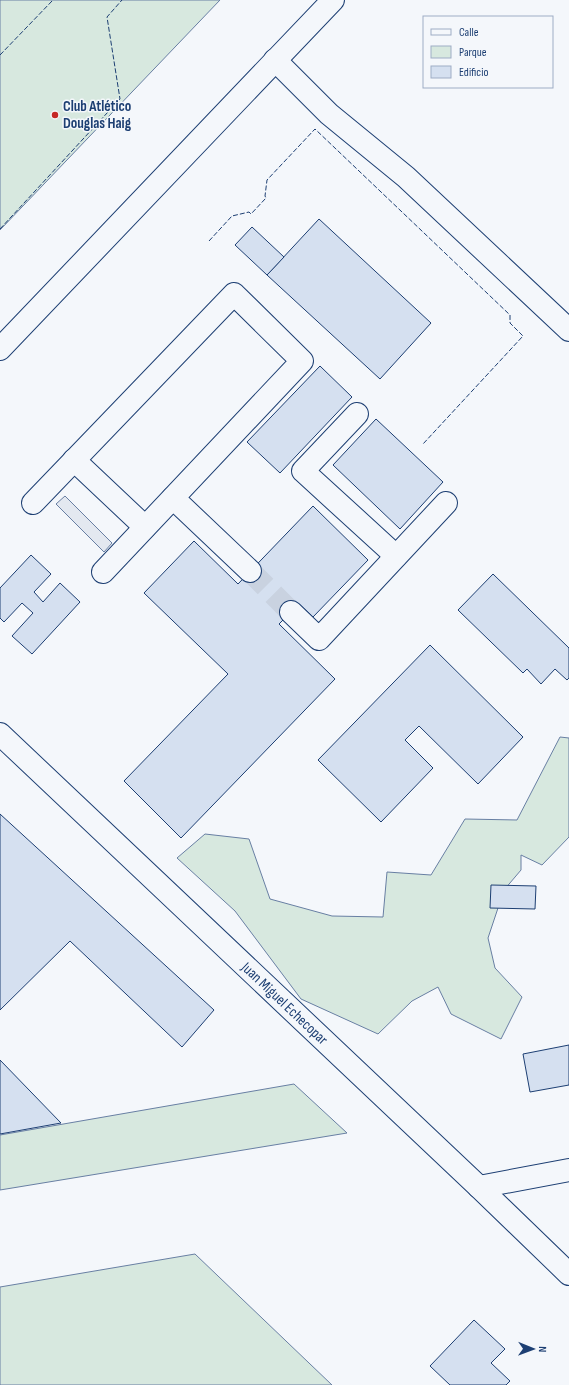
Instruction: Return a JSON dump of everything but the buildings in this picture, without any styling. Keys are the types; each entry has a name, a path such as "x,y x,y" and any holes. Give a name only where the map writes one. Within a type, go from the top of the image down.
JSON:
{"street":[{"path":"0,349 333,0"},
{"path":"275,60 329,114 406,177 569,330"},
{"path":"33,503 234,294 302,361 103,572"},
{"path":"357,414 303,471 396,556"},
{"path":"74,460 146,527"},
{"path":"173,498 250,572"},
{"path":"291,612 319,639 446,503"},
{"name":"Juan Miguel Echecopar","path":"0,734 569,1274"},
{"path":"479,1187 569,1170"}],"green space":[{"name":"Club Atlético Douglas Haig","path":"0,0 220,0 0,230"},
{"path":"560,737 569,738 569,837 542,865 521,855 521,870 504,890 488,938 495,968 522,997 501,1039 451,1014 438,987 412,1001 378,1034 301,999 235,911 177,858 205,834 249,839 270,899 332,916 383,917 387,872 431,875 465,819 517,820"},
{"path":"294,1084 347,1133 0,1190 0,1135"},
{"path":"195,1254 332,1385 0,1385 0,1287"}],"shaded area":[{"path":"65,496 112,543 104,552 56,504"}],"tunnel":[{"path":"250,571 291,612"}],"fence":[{"path":"0,55 53,0"},
{"path":"0,229 120,99 107,17 122,0"},
{"path":"209,241 232,216 249,212 251,214 266,198 267,180 315,129 510,315 510,323 523,336 423,444"}],"place":[{"name":"Club Atlético Douglas Haig","path":"55,115"}]}
